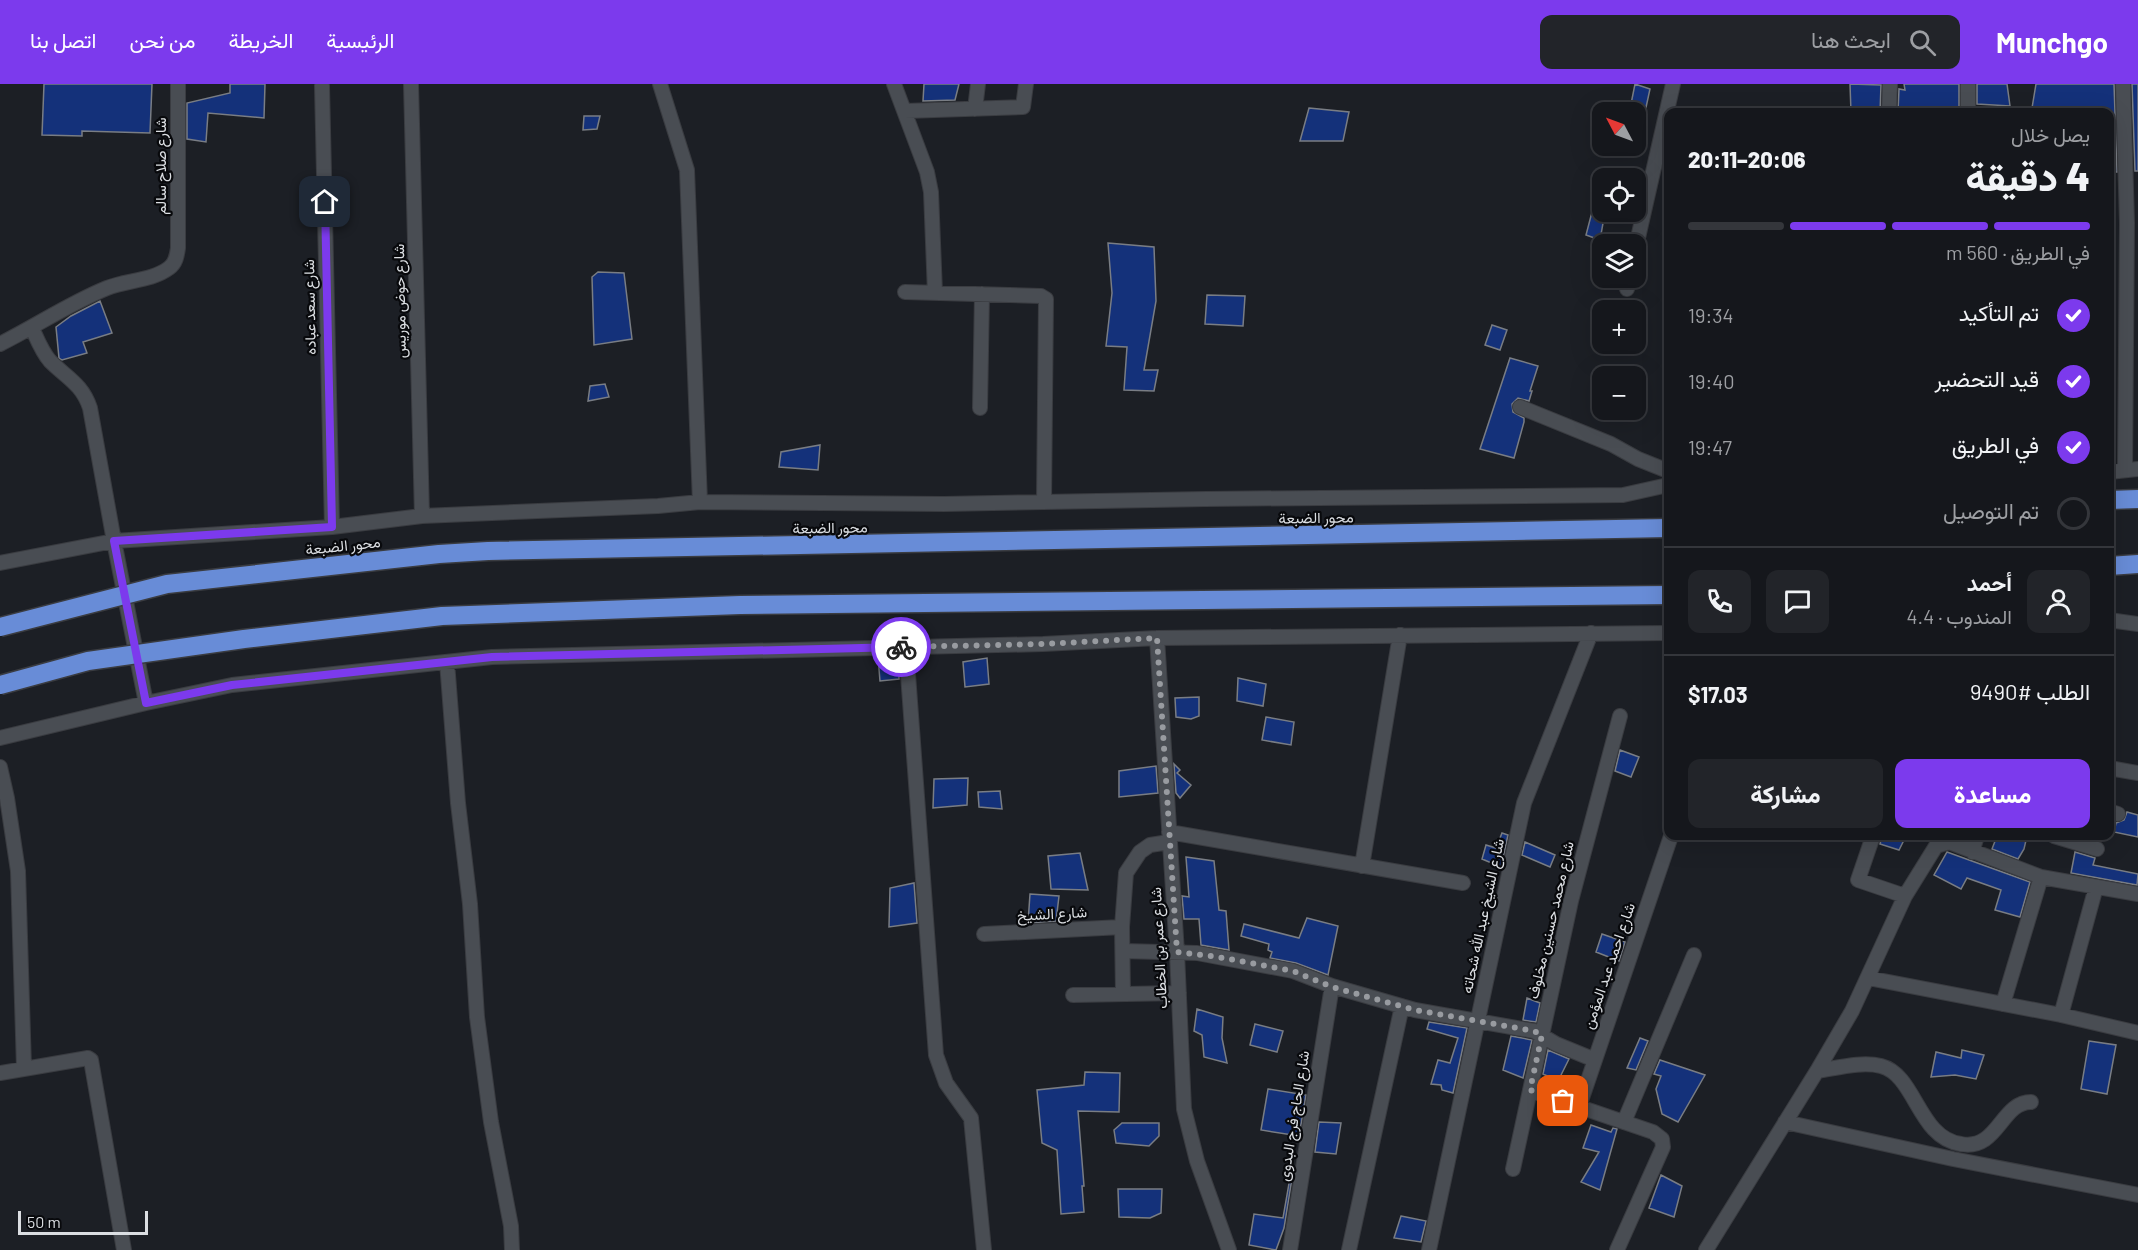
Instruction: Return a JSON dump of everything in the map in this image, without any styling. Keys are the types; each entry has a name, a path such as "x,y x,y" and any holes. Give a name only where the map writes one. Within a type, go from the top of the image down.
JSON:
{"highway":[{"path":"2114,500 2138,499"},
{"name":"محور الضبعة","path":"0,627 167,584 458,553 1664,528"},
{"path":"2114,566 2138,564"},
{"path":"0,685 88,662 244,639 442,616 741,605 1664,596"}],"street":[{"name":"شارع صلاح سالم","path":"32,328 89,296 110,287 152,276 174,263 178,248 178,84"},
{"name":"شارع حوض موريس","path":"411,84 422,516"},
{"path":"660,84 687,170 700,502"},
{"path":"894,84 927,172 932,192 935,293"},
{"path":"975,109 978,84"},
{"path":"905,111 1023,107 1026,84"},
{"path":"1667,108 1672,84"},
{"path":"1888,108 1890,84"},
{"path":"1968,84 1968,108"},
{"path":"2114,472 2131,470 2132,222 2123,84"},
{"name":"شارع سعد عباده","path":"322,86 332,527"},
{"path":"1639,234 1664,120"},
{"path":"905,292 1044,296 1047,302 1044,502"},
{"path":"980,408 982,294"},
{"path":"0,344 32,328 50,361 86,395 146,703"},
{"path":"1520,407 1611,444 1638,459 1664,469"},
{"path":"0,563 114,541 332,527 422,516 658,506 700,502 944,504 1623,495 1664,486"},
{"path":"2114,621 2138,624"},
{"name":"شارع الشيخ عبد الله شحاته","path":"1429,1250 1524,802 1591,633"},
{"path":"0,738 232,685 503,657 1043,644 1157,638 1664,633"},
{"path":"1362,866 1400,635"},
{"name":"شارع عمر بن الخطاب","path":"1157,638 1177,952 1184,1109 1197,1161 1229,1250"},
{"path":"906,647 936,1055 946,1083 971,1118 984,1250"},
{"path":"447,662 458,803 470,904 477,1017 491,1122 511,1226 512,1250"},
{"name":"شارع محمد حسنين مخلوف","path":"1513,1169 1571,901 1620,716"},
{"path":"0,768 18,871 24,1068"},
{"path":"2114,769 2138,773"},
{"path":"1123,994 1122,927 1126,873 1140,852 1169,837 1463,883"},
{"name":"شارع احمد عبد المؤمن","path":"1579,1107 1670,840"},
{"path":"1872,840 1858,880 1905,896"},
{"path":"1972,852 1976,840"},
{"path":"2067,840 2097,849"},
{"path":"1706,1250 1818,1071 1852,1011 1905,896 1936,846 1948,842 2041,877 2138,894"},
{"path":"2003,1004 2041,877"},
{"path":"2061,1015 2096,887"},
{"name":"شارع الشيخ","path":"984,934 1122,927"},
{"path":"1123,951 1177,952 1293,971 1332,987 1402,1006 1526,1029 1595,1060"},
{"path":"1624,1122 1694,955"},
{"path":"1868,978 2061,1015 2138,1033"},
{"name":"شارع الحاج فرج البدوى","path":"1290,1250 1332,987"},
{"path":"1073,995 1179,993"},
{"path":"1349,1250 1402,1006"},
{"path":"0,1073 88,1058 92,1062 123,1250"},
{"path":"1818,1071 1866,1065 1890,1069 1902,1080 1918,1109 1935,1129 1952,1142 1961,1145 1980,1142 1988,1138 2014,1107 2031,1101"},
{"path":"1530,1090 1624,1122 1659,1135 1662,1139 1663,1147 1617,1250"},
{"path":"1785,1122 1953,1159 2138,1195"}],"building":[{"path":"44,84 152,84 150,133 82,131 82,136 42,135"},
{"path":"230,84 265,84 264,118 208,113 206,142 187,139 187,103 230,93"},
{"path":"924,84 959,84 955,100 923,101"},
{"path":"1635,84 1650,89 1646,107 1646,102 1631,102"},
{"path":"1850,84 1881,85 1880,108 1851,108"},
{"path":"1904,84 1959,84 1959,108 1898,108 1899,89 1905,90"},
{"path":"1977,84 2007,84 2010,106 1977,104"},
{"path":"2036,84 2114,84 2117,172 2114,172 2114,108 2032,108"},
{"path":"2132,84 2138,84 2138,171 2135,171"},
{"path":"1309,108 1349,112 1343,141 1300,141"},
{"path":"584,116 600,116 597,129 583,130"},
{"path":"1592,212 1592,222 1603,222 1601,234 1592,234 1592,237 1586,235"},
{"path":"1108,243 1154,247 1156,301 1144,370 1158,370 1154,391 1124,390 1127,347 1106,346 1112,293"},
{"path":"598,272 624,273 632,339 594,345 592,277"},
{"path":"1207,295 1245,296 1243,326 1205,324"},
{"path":"100,301 112,333 83,342 87,353 62,360 59,358 56,327 71,316"},
{"path":"1492,325 1507,330 1500,350 1485,345"},
{"path":"1510,358 1538,366 1529,401 1518,398 1512,404 1513,412 1524,418 1514,458 1480,449"},
{"path":"605,384 609,397 588,401 590,386"},
{"path":"820,445 818,470 779,467 781,452"},
{"path":"898,656 899,679 880,681 878,657"},
{"path":"987,658 989,684 965,687 963,662"},
{"path":"1238,678 1266,684 1263,706 1237,701"},
{"path":"1199,697 1199,716 1191,719 1176,717 1175,698"},
{"path":"1266,717 1294,722 1291,745 1262,740"},
{"path":"1620,750 1639,757 1631,777 1615,771"},
{"path":"1174,764 1180,770 1177,773 1191,785 1180,798 1176,793"},
{"path":"1156,766 1158,793 1119,797 1119,771"},
{"path":"968,778 967,805 933,808 934,779"},
{"path":"1000,791 1002,809 979,807 978,792"},
{"path":"2127,812 2138,815 2138,837 2114,832 2116,823 2124,820"},
{"path":"1502,833 1508,835 1501,867 1482,859 1486,845 1496,848"},
{"path":"1881,840 1904,840 1899,850 1880,844"},
{"path":"1995,840 2026,840 2018,859 1992,849"},
{"path":"1525,842 1555,855 1550,867 1522,855"},
{"path":"1947,852 2030,882 2020,917 1995,910 2001,890 1967,878 1961,889 1934,875"},
{"path":"2075,852 2095,858 2093,865 2138,874 2137,885 2071,873"},
{"path":"1080,853 1088,890 1051,889 1048,856"},
{"path":"1186,857 1214,861 1219,910 1226,911 1229,950 1201,945 1199,919 1184,919 1182,896 1189,897"},
{"path":"914,883 917,923 889,927 890,888"},
{"path":"1030,894 1059,896 1056,921 1028,923"},
{"path":"1307,918 1338,926 1328,975 1296,963 1270,958 1272,952 1268,950 1269,944 1241,936 1244,924 1299,938"},
{"path":"1602,934 1625,942 1619,961 1596,952"},
{"path":"1527,998 1540,1003 1536,1022 1523,1020"},
{"path":"1197,1009 1223,1017 1222,1038 1227,1063 1204,1057 1202,1035 1194,1031"},
{"path":"1429,1022 1467,1028 1453,1093 1442,1090 1441,1085 1431,1084 1438,1060 1450,1063 1458,1038 1427,1029"},
{"path":"1255,1024 1283,1031 1277,1052 1250,1045"},
{"path":"1511,1036 1532,1040 1523,1078 1503,1070"},
{"path":"1640,1038 1648,1041 1636,1070 1627,1068"},
{"path":"2089,1041 2116,1045 2107,1094 2081,1089"},
{"path":"1548,1050 1569,1059 1558,1081 1543,1074"},
{"path":"1962,1050 1984,1055 1976,1079 1955,1075 1931,1077 1936,1052 1961,1058"},
{"path":"1660,1060 1705,1075 1678,1122 1662,1114 1656,1089 1661,1076 1654,1074"},
{"path":"1085,1072 1120,1073 1119,1112 1078,1111 1084,1212 1061,1214 1057,1150 1042,1143 1037,1090 1084,1085"},
{"path":"1268,1089 1306,1095 1299,1136 1261,1130"},
{"path":"1319,1122 1341,1123 1336,1154 1315,1152"},
{"path":"1122,1123 1159,1123 1159,1136 1149,1146 1116,1143 1114,1130"},
{"path":"1591,1125 1611,1132 1613,1128 1617,1129 1600,1190 1581,1182 1599,1152 1583,1148"},
{"path":"1291,1172 1293,1172 1284,1228 1276,1250 1249,1245 1254,1214 1283,1218"},
{"path":"1661,1175 1682,1186 1674,1217 1649,1208"},
{"path":"1118,1189 1162,1189 1161,1213 1150,1218 1119,1217"},
{"path":"1401,1216 1426,1221 1421,1242 1394,1238"}],"way so far":[{"path":"901,647 1043,644 1157,638 1177,952 1293,971 1332,987 1415,1010 1534,1031 1542,1035 1530,1090 1563,1101"}],"route":[{"path":"325,202 332,527 114,541 146,703 232,685 492,657 901,647"}]}
